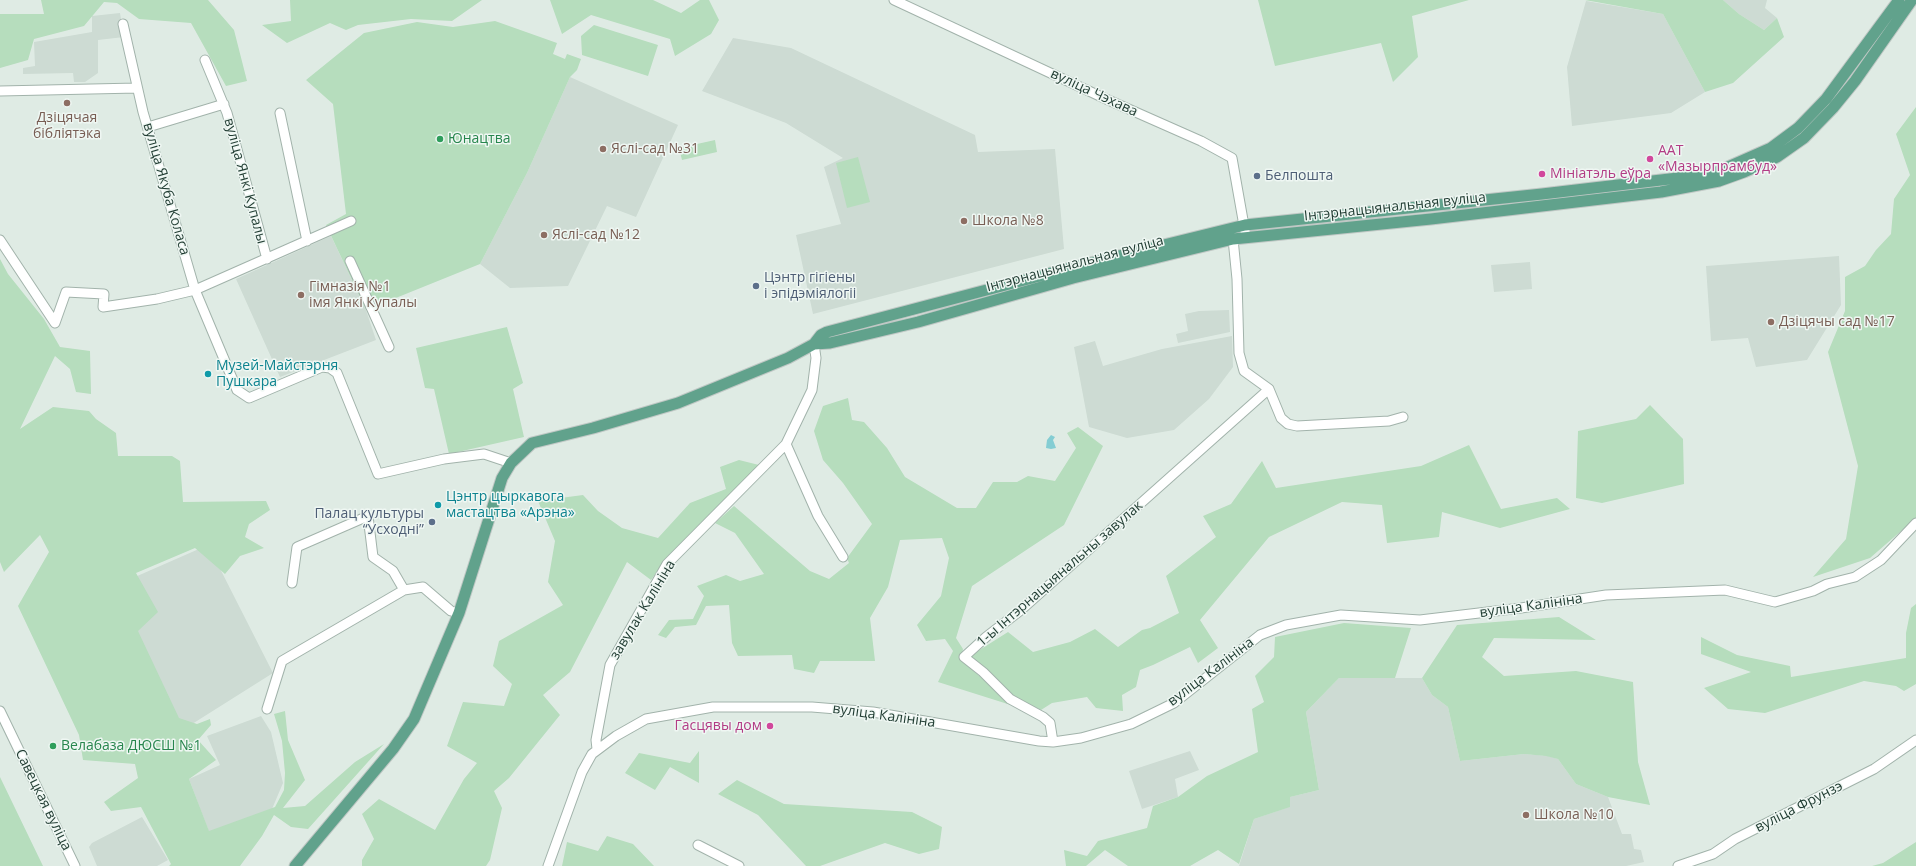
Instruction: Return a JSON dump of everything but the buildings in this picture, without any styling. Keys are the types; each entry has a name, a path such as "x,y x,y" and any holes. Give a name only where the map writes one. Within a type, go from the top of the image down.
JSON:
{"main road":[{"name":"Інтэрнацыянальная вуліца","path":"295,866 404,735 422,703 459,613 502,478 511,463 532,443 593,428 678,403 788,358 814,344 830,343 918,322 1071,273 1245,225 1542,200 1662,192 1711,183 1742,167 1798,128 1826,99 1899,0"},
{"name":"Інтэрнацыянальная вуліца","path":"1742,167 1777,157 1804,138 1833,108 1855,81 1912,0"},
{"name":"Інтэрнацыянальная вуліца","path":"1071,273 1233,239 1431,219 1542,200"}],"street":[{"name":"вуліца Чэхава","path":"894,0 1106,99 1201,141 1232,158 1245,225"},
{"name":"вуліца Якуба Коласа","path":"123,24 137,88 195,290 237,390 249,398 322,367 330,368 337,373 378,474 444,459 484,454 511,463"},
{"name":"вуліца Янкі Купалы","path":"204,60 224,104 267,259"},
{"path":"0,91 137,88"},
{"name":"вуліца Янкі Купалы","path":"148,127 224,104"},
{"path":"280,113 307,241"},
{"path":"0,240 55,323 66,292 104,294 103,307 157,299 195,290 351,221"},
{"path":"1245,225 1246,237"},
{"path":"1233,239 1237,279 1239,353 1244,372 1269,390 1281,418 1288,424 1297,426 1389,421 1403,417"},
{"path":"350,261 389,347"},
{"name":"завулак Калініна","path":"597,749 596,740 610,665 667,564 786,444 812,390 816,358 814,344"},
{"name":"1-ы Інтэрнацыянальны завулак","path":"1054,742 1050,723 1043,717 1010,699 983,672 964,657 986,637 1022,610 1269,390"},
{"path":"786,444 818,516 843,557"},
{"path":"292,583 297,547 368,516 373,558 393,571 404,590"},
{"name":"вуліца Калініна","path":"548,866 582,772 588,760 597,749 634,724 646,719 713,707 812,707 873,712 1013,737 1054,742 1081,738 1131,724 1174,703 1260,635 1286,625 1341,615 1420,620 1522,608 1606,595 1726,590 1775,602 1813,591 1828,584 1855,577 1881,560 1916,523"},
{"path":"267,709 282,662 404,590 423,587 451,610 459,613"},
{"name":"Савецкая вуліца","path":"0,711 75,866"},
{"name":"вуліца Фрунзэ","path":"1678,866 1713,854 1735,839 1874,769 1916,740"},
{"path":"698,845 739,866"}],"shaded area":[{"path":"1723,0 1767,0 1765,8 1777,18 1764,30 1739,14"},
{"path":"1586,1 1663,14 1705,92 1671,113 1572,126 1567,67"},
{"path":"120,13 124,37 98,40 98,73 85,82 74,82 73,73 23,74 23,68 35,66 34,42 92,32 92,16"},
{"path":"733,38 791,48 975,135 978,152 1055,149 1064,249 813,314 796,235 841,224 824,167 843,158 786,123 702,91"},
{"path":"570,77 678,125 636,217 607,206 568,286 510,288 480,264 527,173"},
{"name":"Гімназія №1 імя Янкі Купалы","path":"331,236 366,310 376,340 280,377 236,279"},
{"name":"Дзіцячы сад №17","path":"1839,256 1841,305 1807,360 1756,367 1748,338 1711,341 1706,266"},
{"path":"1530,262 1532,289 1494,292 1491,265"},
{"path":"1229,310 1230,332 1178,343 1176,334 1188,331 1185,314 1199,311"},
{"path":"1232,336 1233,367 1209,399 1174,430 1127,438 1089,427 1074,347 1095,341 1103,366 1162,349"},
{"path":"208,545 273,673 181,731 128,625 135,577"},
{"path":"1339,678 1422,678 1432,695 1448,707 1460,761 1524,754 1548,756 1558,759 1576,784 1608,797 1622,834 1631,834 1634,849 1641,850 1644,862 1626,866 1239,866 1254,819 1289,807 1290,797 1319,790 1306,712"},
{"path":"261,716 271,732 283,783 272,809 209,832 189,779 220,765 207,736"},
{"path":"1190,751 1199,770 1175,779 1178,797 1142,809 1129,771"},
{"path":"142,817 168,860 157,866 97,866 89,847 92,843"}],"green space":[{"path":"41,0 208,0 234,30 247,81 226,86 191,23 139,19 117,3 104,2 84,26 34,39 28,60 0,68 0,14 44,14"},
{"path":"290,0 482,0 452,21 411,19 358,25 346,30 330,23 287,43 262,25 291,21"},
{"path":"550,0 653,0 681,13 700,0 709,0 719,20 711,34 675,56 670,39 591,15 562,34"},
{"path":"1258,0 1469,0 1412,16 1418,57 1393,82 1381,43 1275,66"},
{"path":"1585,0 1723,0 1739,14 1764,30 1777,18 1784,37 1733,83 1705,92 1663,14"},
{"name":"Юнацтва","path":"495,21 557,43 553,54 565,59 567,54 581,59 577,70 570,77 527,173 480,264 366,310 326,225 346,214 333,104 306,80 364,33 417,22 453,27"},
{"path":"594,25 658,45 648,76 582,55 581,36"},
{"path":"1916,107 1916,518 1870,558 1813,577 1846,539 1858,466 1828,352 1845,311 1845,277 1865,266 1876,250 1891,234 1894,199 1910,175 1896,134"},
{"path":"715,140 717,152 682,160 679,148"},
{"path":"858,157 870,202 847,208 836,163"},
{"path":"0,259 8,274 44,319 60,347 90,351 91,394 76,392 70,369 55,356 20,429 53,407 89,411 96,419 116,433 118,456 172,456 180,461 183,502 266,501 270,510 249,524 245,537 264,548 240,556 225,574 195,548 136,573 158,612 138,631 179,718 197,724 210,719 211,725 198,740 216,760 189,779 209,831 275,807 284,790 285,773 282,741 274,714 285,711 288,740 305,780 283,808 305,806 355,762 384,744 308,829 291,827 274,815 262,836 240,866 169,866 171,864 141,807 111,811 104,802 138,778 135,764 83,760 79,735 18,606 49,552 40,535 4,572 0,562"},
{"path":"507,327 523,383 513,389 524,437 449,454 434,389 425,388 416,348"},
{"path":"848,398 852,420 864,422 887,448 905,477 957,508 976,508 993,482 1017,482 1028,476 1055,481 1076,448 1067,433 1078,427 1103,446 1064,525 972,586 956,638 963,649 961,660 1014,706 938,682 953,651 945,639 926,641 917,625 941,596 949,558 942,538 900,540 888,587 870,618 875,661 820,661 814,673 794,669 792,655 738,656 732,643 729,605 706,606 696,625 675,627 666,638 658,635 669,620 693,619 704,596 697,586 726,575 740,581 764,574 735,533 715,523 734,506 810,571 829,579 849,563 847,558 872,524 843,483 823,460 814,431 823,406"},
{"path":"1650,405 1683,439 1684,484 1602,503 1576,498 1578,431 1636,419"},
{"path":"1469,445 1501,509 1557,498 1570,509 1500,528 1442,512 1439,537 1387,543 1382,505 1342,502 1269,537 1200,620 1218,648 1198,663 1190,647 1140,670 1136,687 1122,695 1123,711 1096,708 1087,697 1052,703 1041,710 1014,697 970,656 1008,632 1033,652 1070,642 1095,629 1118,647 1142,630 1150,628 1179,613 1166,576 1216,537 1203,516 1231,504 1262,461 1276,488 1421,466"},
{"path":"739,460 759,465 665,560 651,580 627,562 570,672 543,695 560,715 509,778 494,791 502,808 490,860 486,866 362,866 362,860 374,839 362,814 379,799 435,830 464,779 477,763 447,746 463,702 504,706 512,684 493,666 499,641 563,605 548,582 555,541 538,501 583,495 598,511 622,528 658,538 690,503 726,489 720,467"},
{"path":"1916,604 1916,684 1904,691 1896,686 1864,681 1765,713 1728,709 1704,688 1751,672 1701,654 1701,637 1737,655 1790,666 1791,677 1906,658 1906,633 1911,608"},
{"path":"1559,617 1596,640 1494,638 1482,657 1504,676 1576,671 1633,682 1638,762 1650,805 1608,797 1576,784 1558,759 1546,756 1524,754 1460,761 1448,707 1432,695 1422,678 1457,625"},
{"path":"1344,623 1411,628 1395,678 1339,678 1306,712 1319,790 1290,797 1290,807 1254,819 1239,864 1218,850 1190,866 1128,866 1105,850 1086,866 1066,866 1064,850 1087,856 1098,841 1147,828 1153,806 1178,797 1207,776 1258,752 1252,709 1264,702 1255,676 1274,657 1275,637"},
{"path":"699,751 699,783 670,767 655,790 625,773 639,753 690,763"},
{"path":"0,777 14,806 43,866 0,866"},
{"path":"737,780 784,804 912,812 942,827 939,849 919,854 885,843 820,866 806,866 758,815 718,794"},
{"path":"607,836 633,844 654,866 562,866 567,842 598,851"},
{"path":"1916,842 1916,866 1872,866 1883,863"}],"water":[{"path":"1051,435 1055,437 1053,440 1056,448 1051,449 1046,448 1047,440"}],"place":[{"name":"Дзіцячая бібліятэка","path":"67,103"},
{"name":"Юнацтва","path":"440,139"},
{"name":"Яслі-сад №31","path":"603,149"},
{"name":"ААТ «Мазырпрамбуд»","path":"1650,159"},
{"name":"Мініатэль еўра","path":"1542,174"},
{"name":"Белпошта","path":"1257,176"},
{"name":"Школа №8","path":"964,221"},
{"name":"Яслі-сад №12","path":"544,235"},
{"name":"Цэнтр гігіены і эпідэміялогіі","path":"756,286"},
{"name":"Гімназія №1 імя Янкі Купалы","path":"301,295"},
{"name":"Дзіцячы сад №17","path":"1771,322"},
{"name":"Музей-Майстэрня Пушкара","path":"208,374"},
{"name":"Цэнтр цыркавога мастацтва «Арэна»","path":"438,505"},
{"name":"Палац культуры “Усходні”","path":"432,522"},
{"name":"Гасцявы дом","path":"770,726"},
{"name":"Велабаза ДЮСШ №1","path":"53,746"},
{"name":"Школа №10","path":"1526,815"}]}
